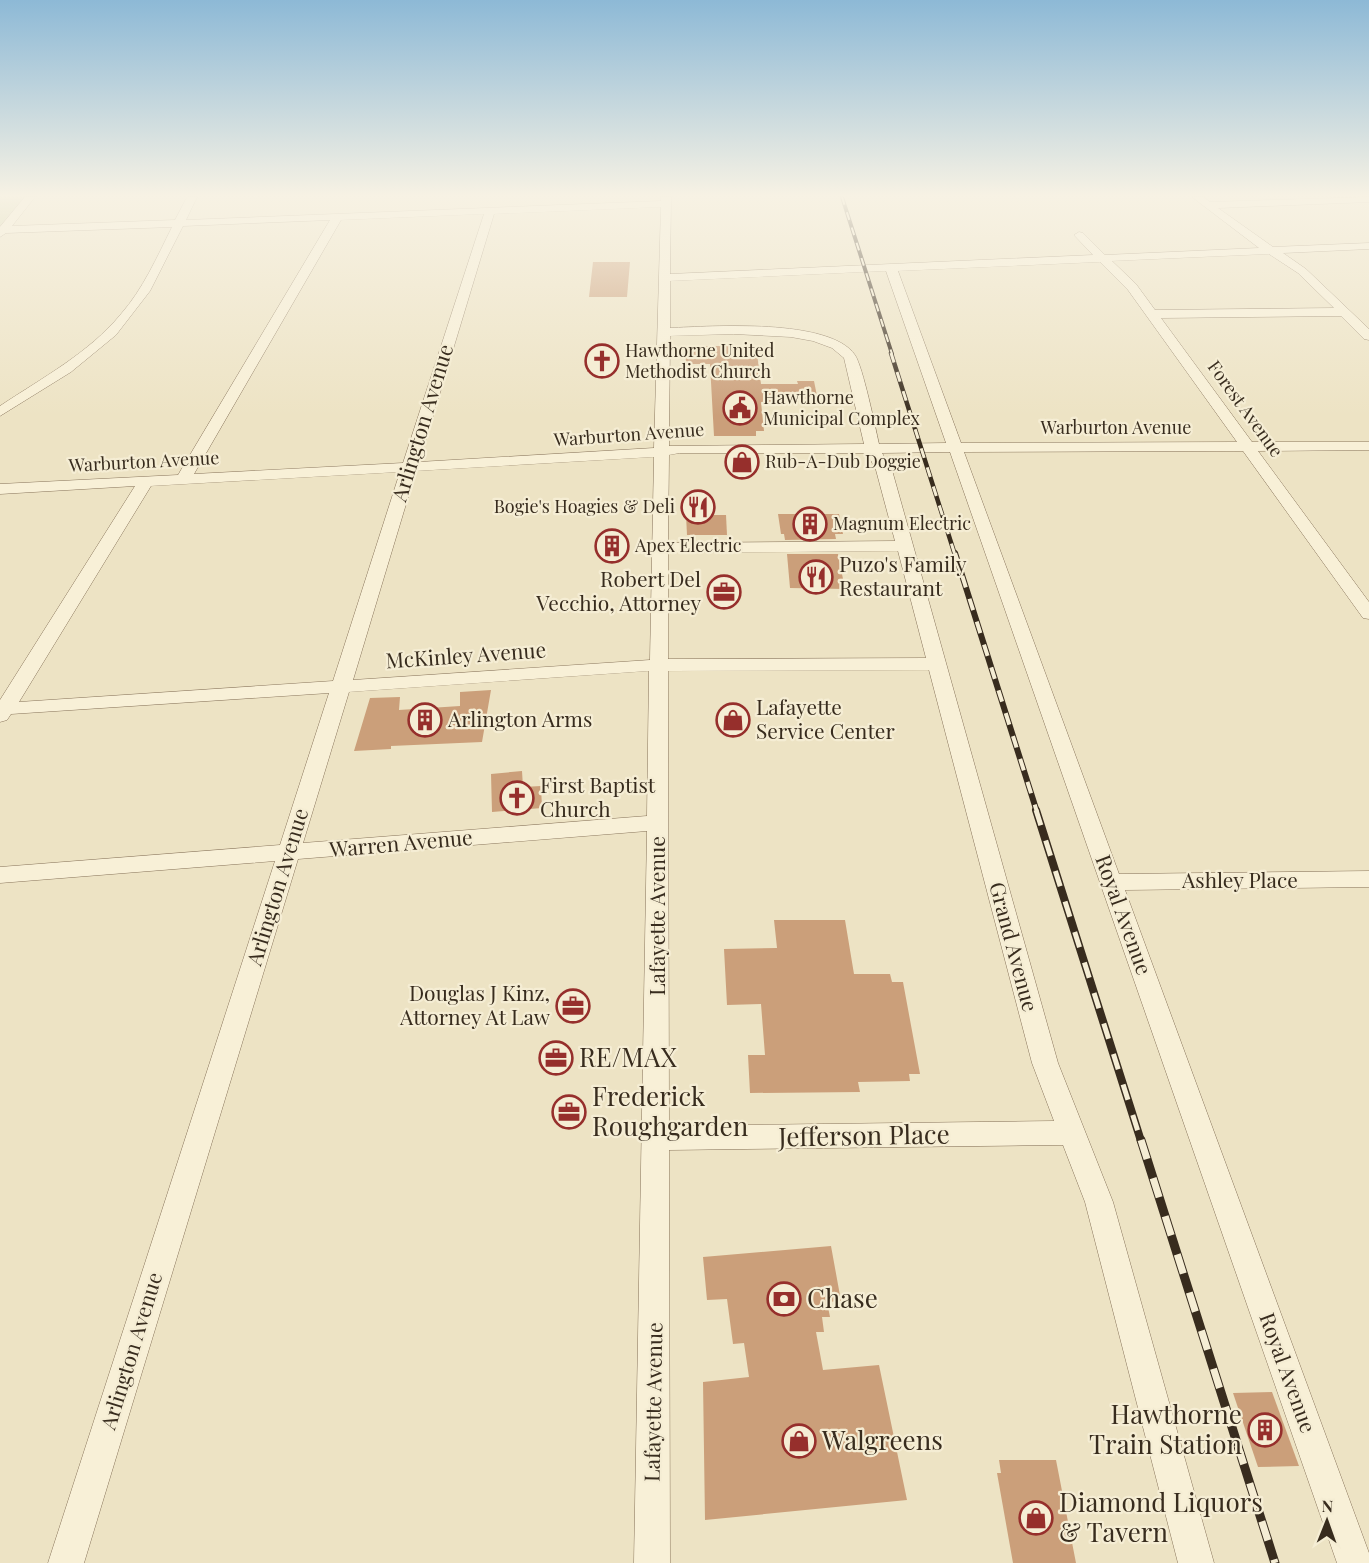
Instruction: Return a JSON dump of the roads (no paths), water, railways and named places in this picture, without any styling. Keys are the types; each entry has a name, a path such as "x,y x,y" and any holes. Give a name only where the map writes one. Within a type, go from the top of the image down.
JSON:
{"street":[{"path":"0,412 81,357 114,330 140,297 154,270"},
{"path":"183,479 306,270"},
{"name":"Arlington Avenue","path":"66,1563 471,270"},
{"name":"Lafayette Avenue","path":"652,1563 664,270"},
{"path":"664,278 847,270"},
{"name":"Royal Avenue","path":"892,270 1355,1563"},
{"name":"Forest Avenue","path":"1116,270 1127,280 1152,314 1369,614"},
{"path":"1300,270 1369,336"},
{"path":"1152,314 1345,312"},
{"name":"Grand Avenue","path":"663,332 788,332 825,341 843,349 849,357 873,449 884,470 1045,1063 1099,1202 1196,1563"},
{"name":"Warburton Avenue","path":"0,489 636,455 680,449 1369,446"},
{"path":"1,712 146,482"},
{"path":"660,548 905,546"},
{"name":"McKinley Avenue","path":"1,712 659,665 937,664"},
{"name":"Warren Avenue","path":"0,876 658,823"},
{"name":"Ashley Place","path":"1111,882 1369,879"},
{"name":"Jefferson Place","path":"656,1138 1072,1133"}],"railway":[{"path":"865,270 892,354"},
{"path":"891,353 955,555"},
{"path":"955,553 1037,812"},
{"path":"1036,810 1141,1141"},
{"path":"1141,1140 1275,1563"}],"place":[{"name":"Hawthorne United Methodist Church","path":"602,361"},
{"name":"Hawthorne Municipal Complex","path":"740,408"},
{"name":"Rub-A-Dub Doggie","path":"742,462"},
{"name":"Bogie's Hoagies & Deli","path":"698,507"},
{"name":"Magnum Electric","path":"810,524"},
{"name":"Apex Electric","path":"612,546"},
{"name":"Puzo's Family Restaurant","path":"816,577"},
{"name":"Robert Del Vecchio, Attorney","path":"724,592"},
{"name":"Arlington Arms","path":"425,720"},
{"name":"Lafayette Service Center","path":"733,720"},
{"name":"First Baptist Church","path":"517,798"},
{"name":"Douglas J Kinz, Attorney At Law","path":"573,1006"},
{"name":"RE/MAX","path":"556,1058"},
{"name":"Frederick Roughgarden","path":"569,1112"},
{"name":"Chase","path":"784,1299"},
{"name":"Hawthorne Train Station","path":"1265,1430"},
{"name":"Walgreens","path":"799,1441"},
{"name":"Diamond Liquors & Tavern","path":"1036,1518"}]}
